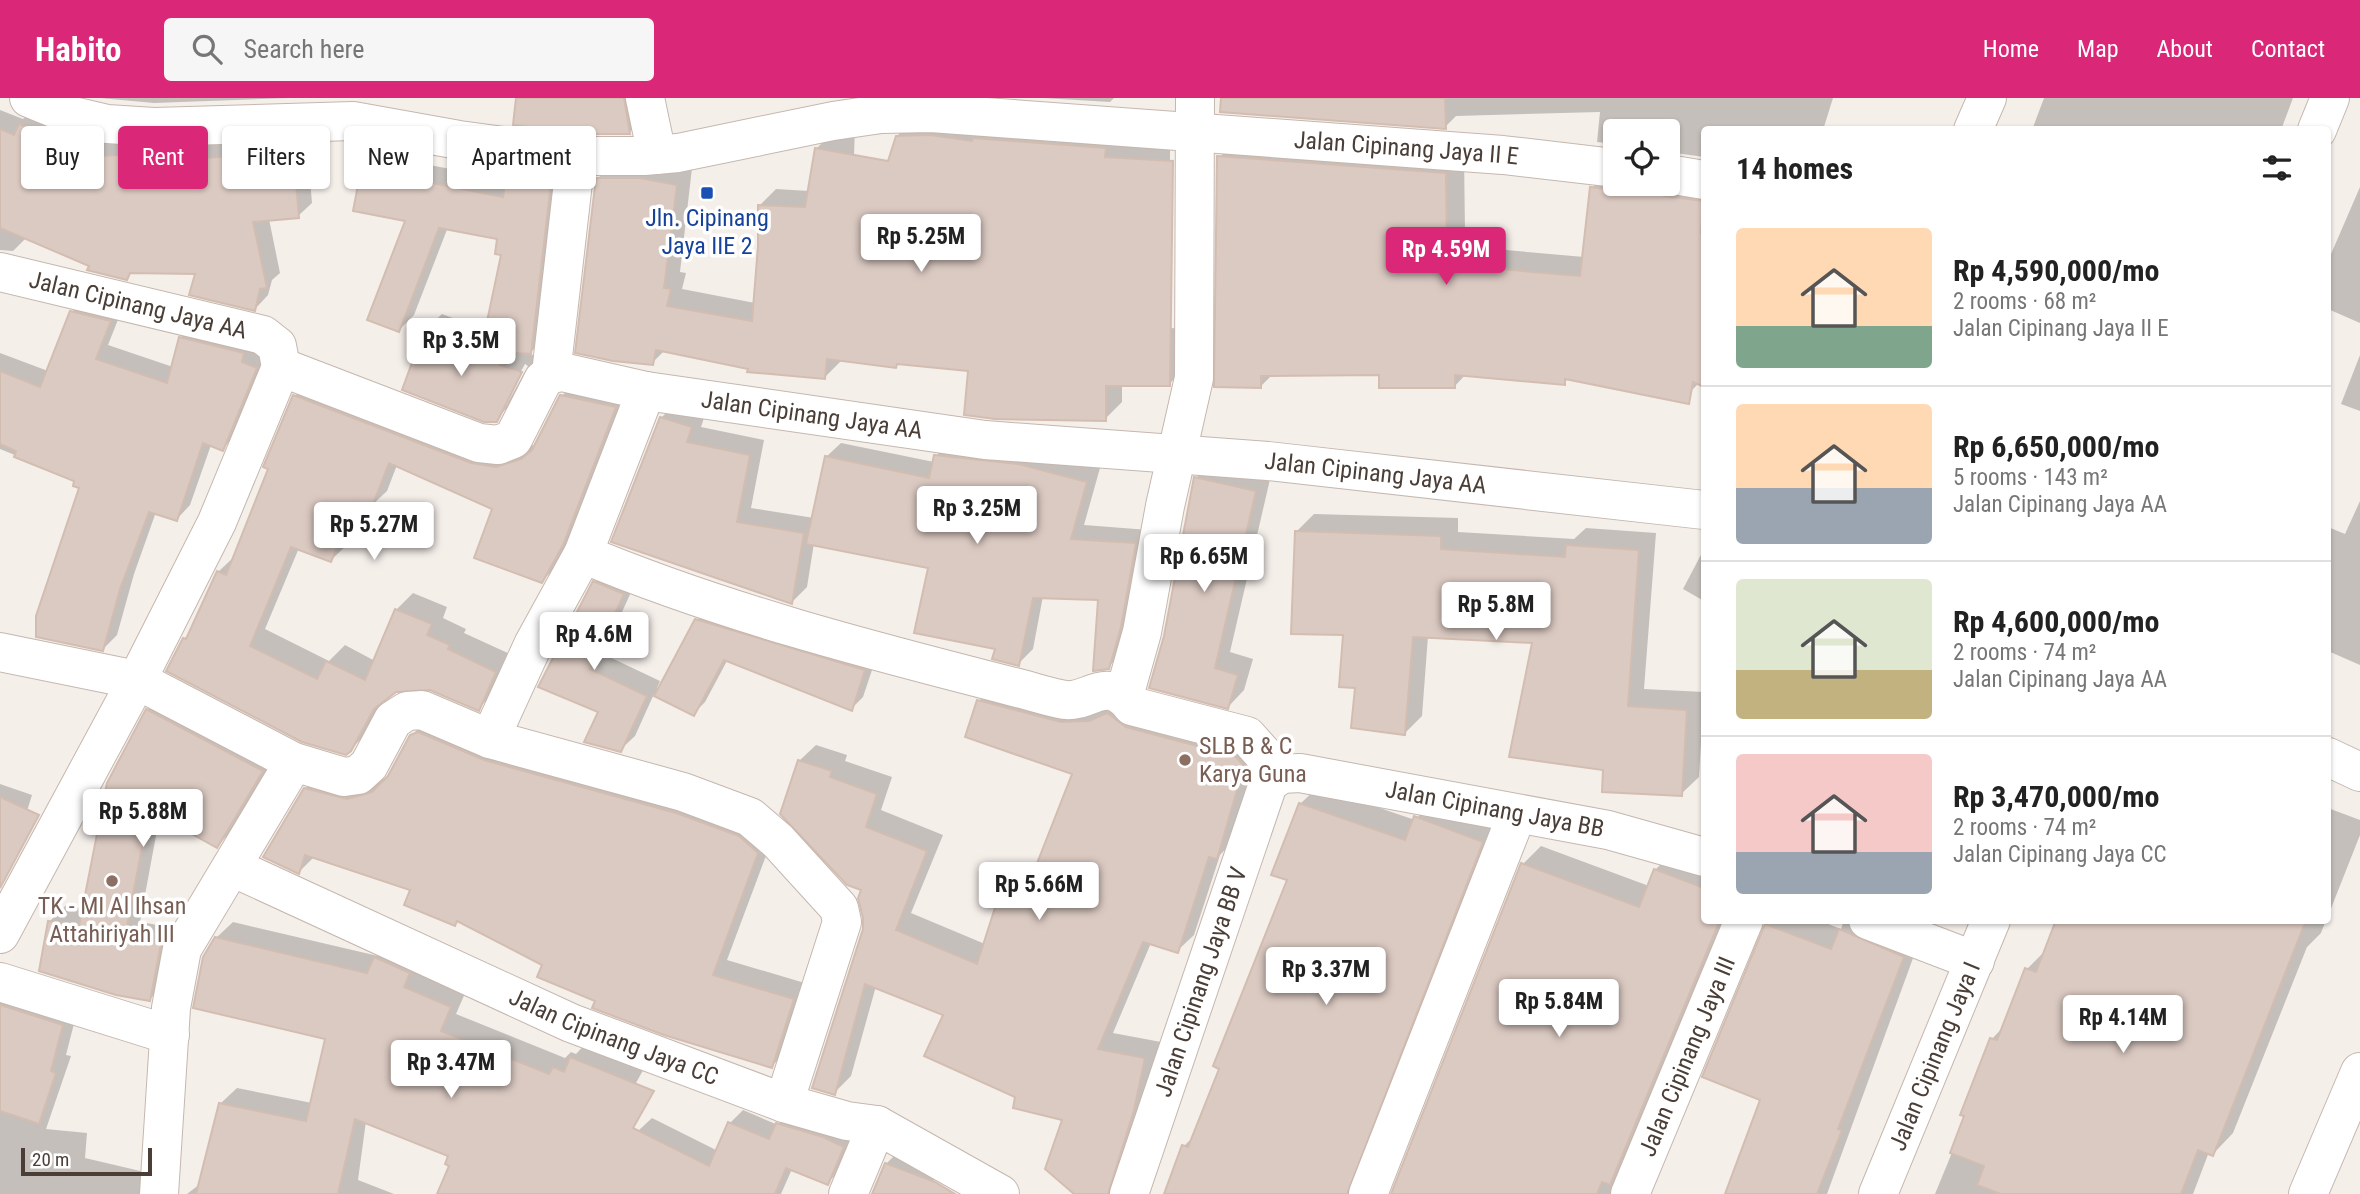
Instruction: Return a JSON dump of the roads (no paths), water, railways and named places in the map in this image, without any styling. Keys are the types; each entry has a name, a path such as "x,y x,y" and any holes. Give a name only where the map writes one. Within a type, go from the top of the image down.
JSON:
{"street":[{"name":"Jalan Cipinang Jaya II E","path":"29,98 73,116 107,124 155,127 353,121 447,138"},
{"path":"645,98 657,155"},
{"path":"1975,126 1987,98"},
{"path":"2319,126 2330,98"},
{"name":"Jalan Cipinang Jaya II E","path":"596,156 657,155 881,114 1001,117 1195,115 1603,167"},
{"path":"1124,696 1142,632 1194,378 1195,115"},
{"path":"1680,176 1701,180"},
{"path":"0,934 137,680 217,522 281,367 479,443 498,445 513,439 543,380 551,374 572,189"},
{"name":"Jalan Cipinang Jaya AA","path":"0,272 263,335 277,345 281,367"},
{"name":"Jalan Cipinang Jaya AA","path":"551,374 562,372 646,391 985,440 1268,461 1701,510"},
{"path":"490,739 533,645 583,554 646,391"},
{"path":"583,554 656,584 752,615 968,675 1069,701 1098,690 1124,696 1132,706 1247,736 1281,774"},
{"path":"0,652 137,680 294,762 344,777 358,775 369,765 393,720 407,711 422,710 490,739 683,793 750,817 778,841 839,908 842,922 784,1103"},
{"path":"2331,758 2360,772"},
{"path":"159,1194 171,1008 182,949 294,762"},
{"name":"Jalan Cipinang Jaya BB","path":"1281,774 1300,773 1608,830 1701,856"},
{"name":"Jalan Cipinang Jaya BB V","path":"1129,1194 1268,785 1281,774"},
{"path":"1368,1194 1517,814"},
{"name":"Jalan Cipinang Jaya CC","path":"232,867 571,1023 784,1103 847,1121 877,1125 1000,1194"},
{"name":"Jalan Cipinang Jaya III","path":"1630,1194 1742,924"},
{"path":"1878,924 1975,961"},
{"name":"Jalan Cipinang Jaya I","path":"1878,1194 1989,924"},
{"path":"0,982 170,1035"},
{"path":"2308,1194 2360,1072"},
{"path":"848,1194 877,1125"}],"place":[{"name":"Jln. Cipinang Jaya IIE 2","path":"707,193"},
{"name":"SLB B & C Karya Guna","path":"1185,760"},
{"name":"TK - MI Al Ihsan Attahiriyah III","path":"112,881"}]}
